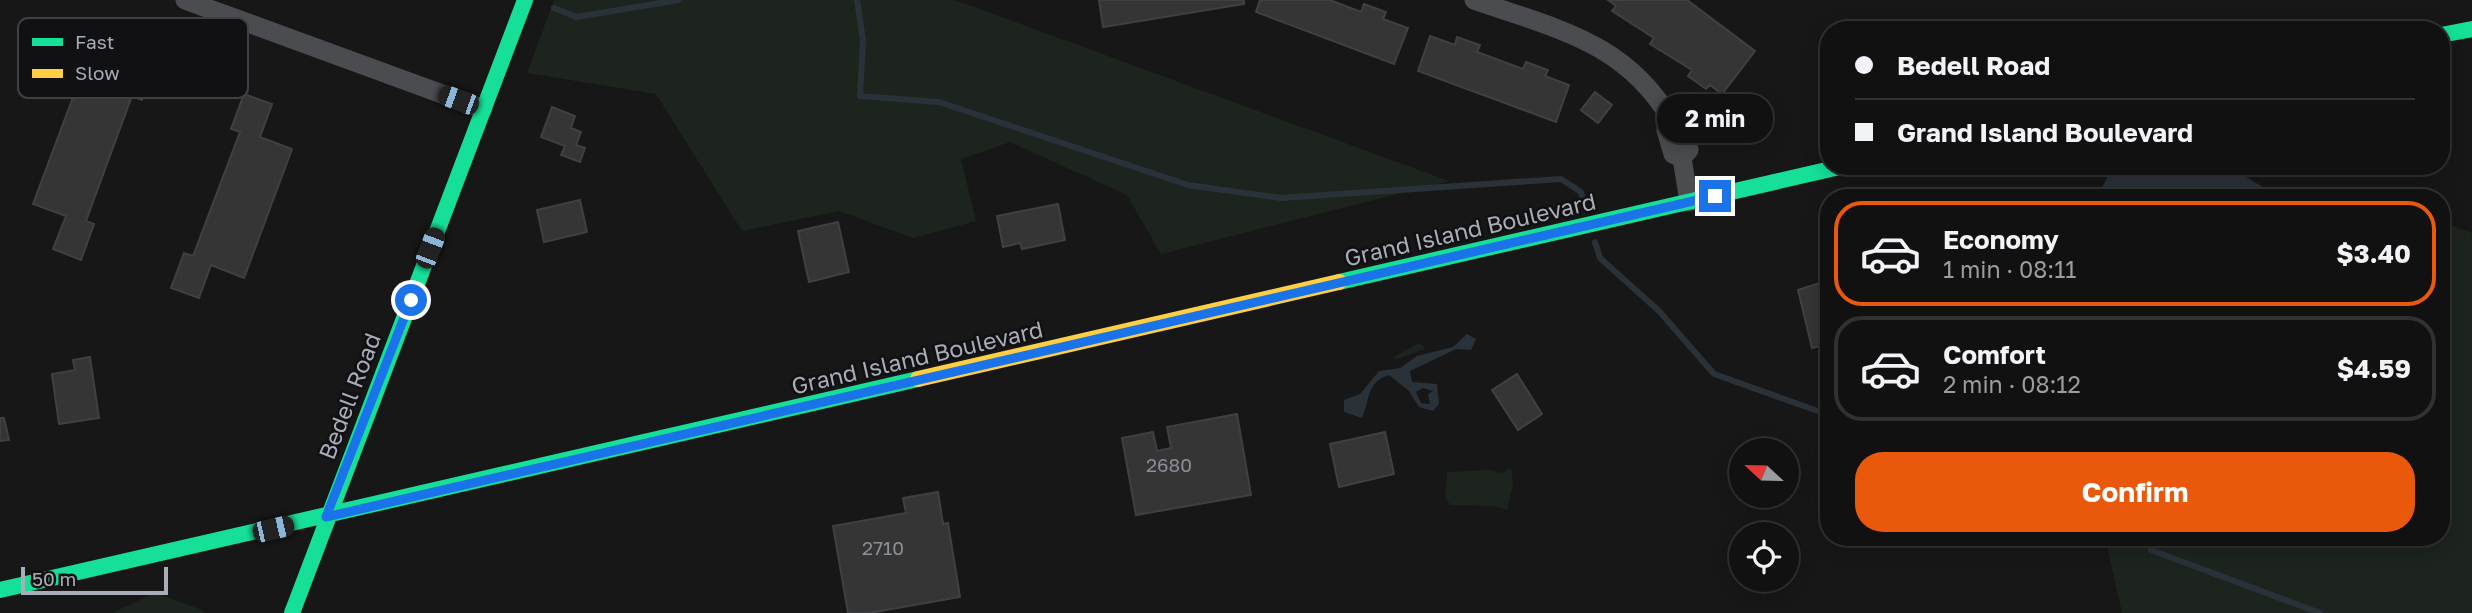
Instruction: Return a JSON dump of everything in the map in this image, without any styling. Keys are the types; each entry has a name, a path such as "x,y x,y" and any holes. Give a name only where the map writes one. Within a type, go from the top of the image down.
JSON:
{"main road":[{"name":"Bedell Road","path":"292,613 326,517 525,0"},
{"path":"2450,33 2472,29"},
{"name":"Grand Island Boulevard","path":"0,590 1820,172"}],"street":[{"path":"185,0 234,18"},
{"path":"1474,0 1612,53 1642,80 1672,121 1682,123 1689,150 1682,158 1689,202"},
{"path":"248,23 483,109"}],"shaded area":[{"path":"554,0 955,0 1449,181 1161,254 1127,195 1010,142 961,159 976,221 913,238 839,211 742,231 656,94 527,73"},
{"path":"2108,175 2243,175 2266,189 2102,189"},
{"path":"2450,227 2472,233 2472,613 2122,613 2107,546 2450,546"},
{"path":"1467,334 1476,339 1471,350 1456,349 1410,371 1412,382 1437,384 1439,404 1433,411 1419,407 1409,391 1389,375 1372,387 1362,418 1344,412 1344,400 1360,394 1379,371 1400,368 1417,356 1453,347","holes":["1423,388 1433,391 1428,394 1430,404 1421,403 1416,392"]},
{"path":"1419,343 1424,346 1423,350 1396,359 1395,356"},
{"path":"1511,468 1513,484 1507,510 1495,506 1450,505 1445,497 1447,472 1490,470 1502,473"},
{"path":"155,593 202,610 204,613 112,613"}],"building":[{"path":"1099,0 1244,0 1244,4 1103,27"},
{"path":"1260,0 1330,0 1361,12 1364,4 1386,12 1383,19 1408,28 1394,64 1256,12"},
{"path":"1608,0 1687,0 1755,51 1722,94 1710,85 1706,89 1688,76 1692,70 1650,44 1654,38 1612,11 1616,6"},
{"path":"1430,36 1455,45 1457,37 1480,45 1477,52 1523,69 1526,62 1548,70 1545,76 1569,85 1556,122 1418,71"},
{"path":"1595,92 1612,105 1598,123 1581,110"},
{"path":"248,95 272,104 260,137 292,149 244,278 211,265 199,298 171,288 184,253 193,256 240,132 231,129 243,98 248,98"},
{"path":"73,98 131,98 86,221 94,224 81,260 53,249 66,216 33,204"},
{"path":"552,107 575,116 571,128 581,132 576,145 585,148 580,162 561,155 565,146 541,137"},
{"path":"580,200 587,232 544,242 537,210"},
{"path":"1058,204 1065,240 1022,249 1020,243 1003,247 997,216"},
{"path":"838,222 849,272 809,282 798,231"},
{"path":"1820,283 1820,346 1812,348 1798,290"},
{"path":"90,357 99,418 59,424 52,374 75,370 73,360"},
{"path":"1517,374 1542,414 1518,430 1492,390"},
{"path":"1237,414 1251,495 1136,515 1122,438 1153,432 1157,451 1171,448 1167,427"},
{"path":"0,418 4,418 9,440 0,441"},
{"path":"1385,432 1394,474 1339,487 1330,444"},
{"path":"938,492 943,524 948,523 960,597 869,613 848,613 833,526 906,513 903,498"}],"waterway":[{"path":"554,8 576,17 679,0"},
{"path":"857,0 863,40 860,96 939,102 1188,185 1281,198 1561,179 1581,192 1585,208"},
{"path":"1595,242 1600,258 1659,311 1714,374 1820,412"},
{"path":"2151,550 2320,613"}],"traffic: fast":[{"path":"292,613 525,0"},
{"path":"2450,33 2472,29"},
{"path":"1339,282 1820,172"},
{"path":"0,590 918,379"}],"traffic: slow":[{"path":"918,379 1339,282"}],"route":[{"path":"411,300 326,517 1715,196"}]}
